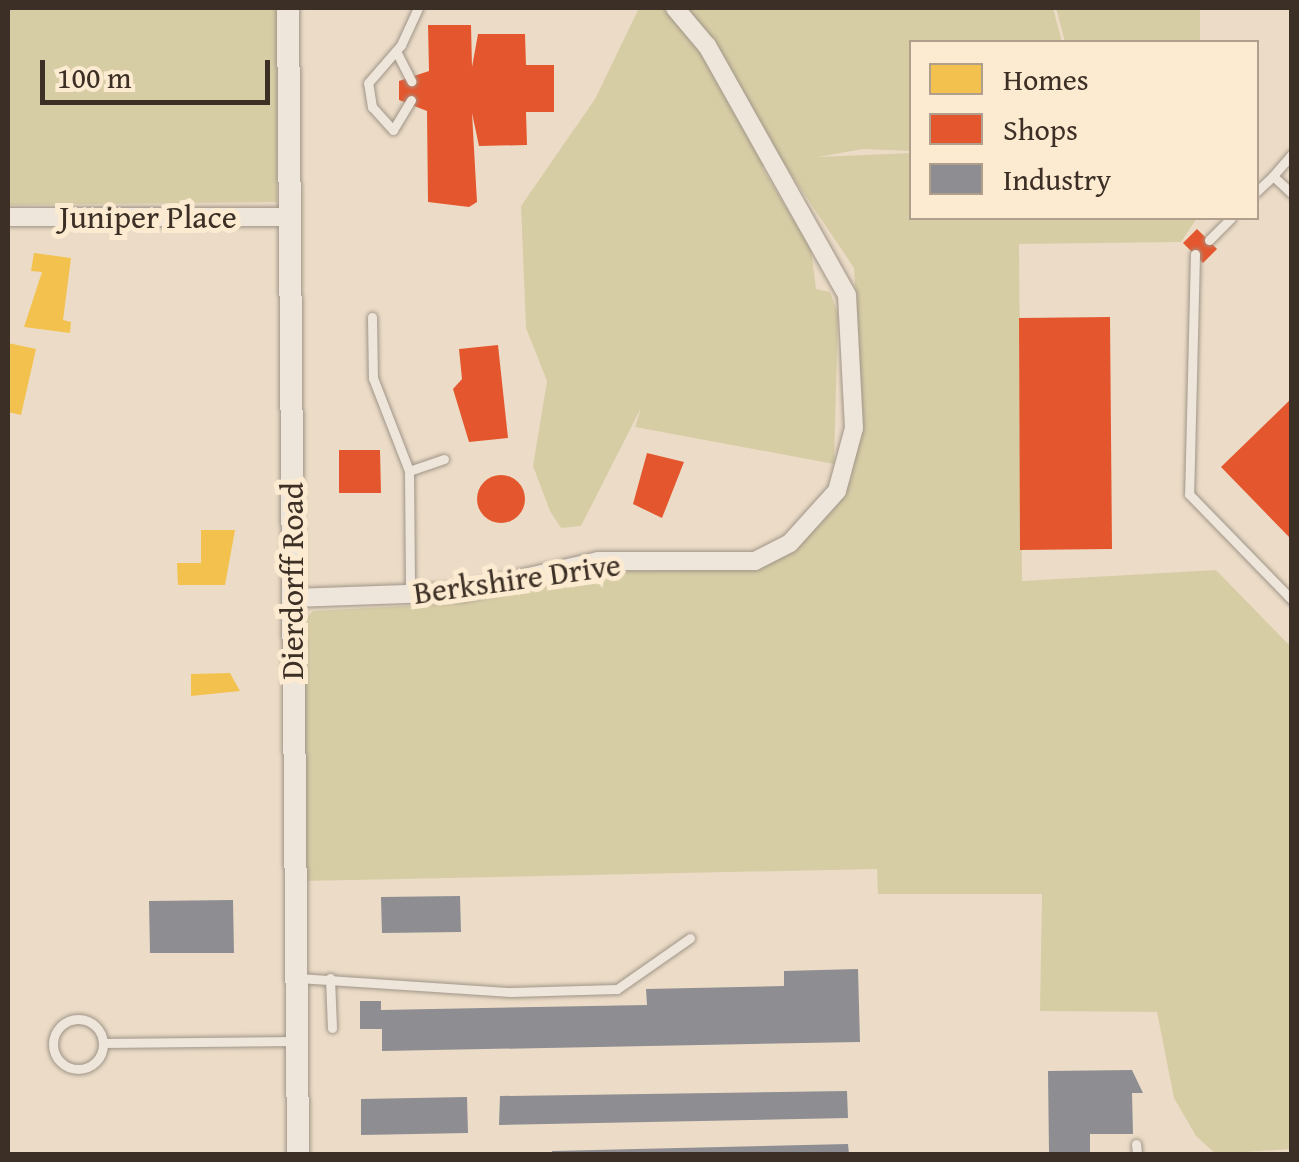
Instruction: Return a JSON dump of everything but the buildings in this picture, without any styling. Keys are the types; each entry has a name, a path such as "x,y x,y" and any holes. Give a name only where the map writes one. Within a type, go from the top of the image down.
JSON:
{"street":[{"name":"Dierdorff Road","path":"288,8 298,1154"},
{"name":"Berkshire Drive","path":"293,598 410,596 572,564 755,561 790,543 838,492 854,428 847,296 706,46 675,8"},
{"name":"Juniper Place","path":"8,217 290,217"}],"lane":[{"path":"411,100 393,130 368,95 372,71 396,52 418,8"},
{"path":"396,52 411,81"},
{"path":"1259,189 1292,154"},
{"path":"1272,176 1292,194"},
{"path":"1209,240 1229,220"},
{"path":"1194,254 1189,494 1292,600"},
{"path":"372,317 373,378 409,470 410,596"},
{"path":"409,470 444,459"},
{"path":"295,978 511,992 617,990 690,938"},
{"path":"330,978 332,1028"},
{"path":"76,1018 98,1028 103,1043 98,1059 74,1069 52,1045 62,1024 76,1018"},
{"path":"103,1043 296,1041"}],"shaded area":[{"path":"8,8 278,8 277,202 8,205"},
{"path":"639,8 1053,8 1061,40 909,40 909,151 863,149 818,157 909,153 909,220 1196,220 1181,242 1019,244 1022,581 1216,570 1291,647 1291,1149 1216,1154 1196,1136 1174,1098 1157,1012 1040,1011 1042,894 878,894 877,869 303,881 304,620 313,611 461,603 582,572 758,569 796,549 851,480 862,406 854,268 780,158 762,167 811,249 816,289 830,292 838,314 834,464 635,427 641,408 581,526 561,528 550,511 533,466 547,381 526,328 521,206 595,99"},
{"path":"1056,8 1200,8 1200,40 1064,40"}]}
